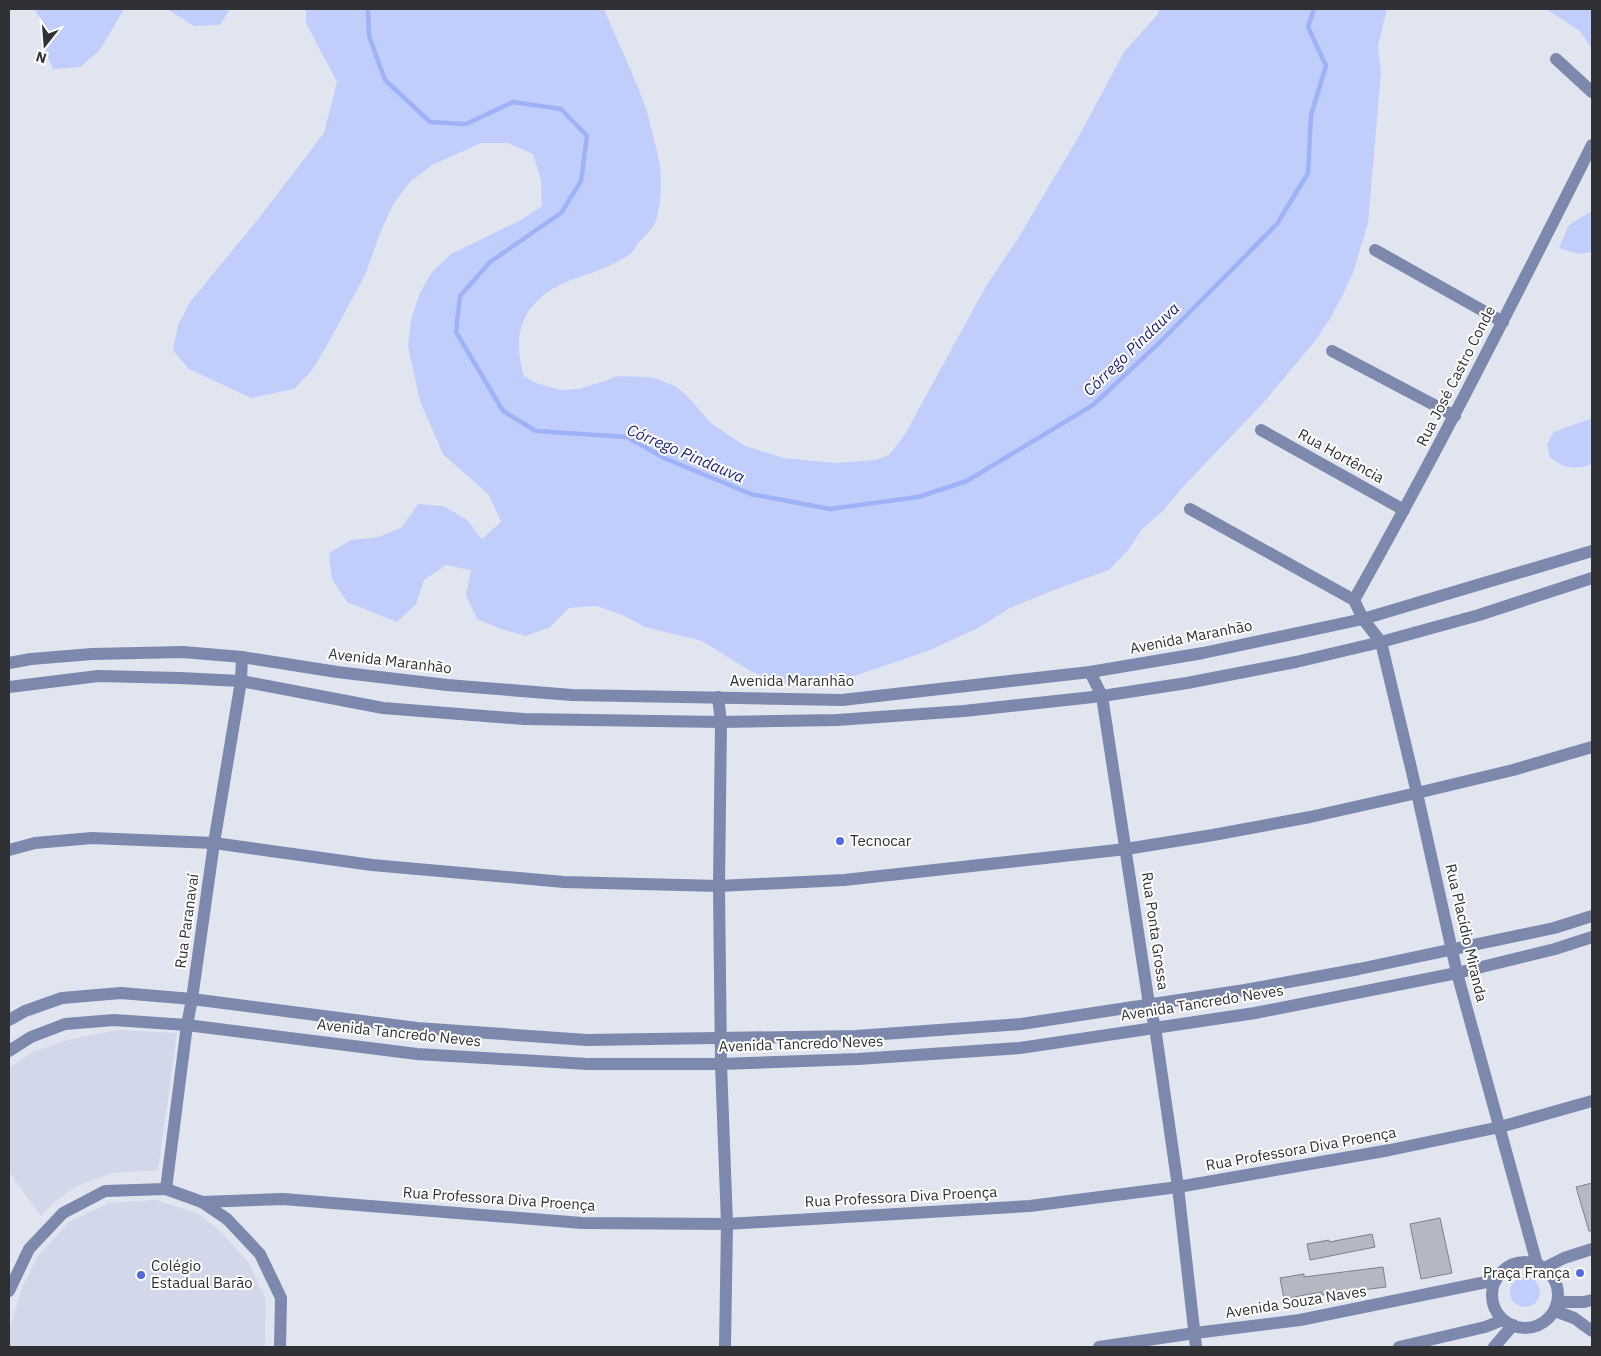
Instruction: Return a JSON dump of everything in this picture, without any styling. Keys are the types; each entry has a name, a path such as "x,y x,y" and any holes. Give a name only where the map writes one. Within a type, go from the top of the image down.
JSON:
{"street":[{"path":"1556,59 1592,92"},
{"name":"Rua José Castro Conde","path":"1354,600 1455,416 1592,145"},
{"path":"1375,250 1503,322"},
{"path":"1332,351 1455,416"},
{"name":"Rua Hortência","path":"1261,430 1404,510"},
{"path":"1190,508 1354,600 1363,620"},
{"name":"Avenida Maranhão","path":"9,663 30,659 101,654 183,652 242,657 337,672 466,687 572,695 842,700 1090,672 1203,653 1363,620 1592,551"},
{"path":"9,687 98,676 242,681 383,708 524,719 721,722 837,720 964,711 1102,696 1187,683 1296,662 1381,642 1479,614 1592,578"},
{"name":"Rua Placídio Miranda","path":"1363,620 1381,642 1457,973 1539,1263"},
{"name":"Rua Paranavaí","path":"166,1189 187,1025 214,844 242,681 242,657"},
{"name":"Rua Ponta Grossa","path":"1090,672 1102,696 1149,1004 1155,1027 1178,1187 1196,1347"},
{"path":"718,697 721,722 718,886 721,1064 727,1224 725,1347"},
{"path":"9,850 35,843 92,838 214,844 372,865 564,882 718,886 844,880 1126,849 1213,835 1417,793 1514,770 1592,747"},
{"name":"Avenida Tancredo Neves","path":"9,1020 25,1011 62,998 121,993 192,999 417,1028 587,1040 856,1036 1021,1024 1245,990 1359,969 1554,928 1592,916"},
{"name":"Avenida Tancredo Neves","path":"9,1052 31,1037 65,1024 114,1020 187,1025 417,1054 588,1064 721,1064 858,1059 1020,1048 1255,1013 1457,973 1555,949 1592,937"},
{"name":"Rua Professora Diva Proença","path":"202,1202 283,1199 582,1223 727,1224 1030,1206 1178,1187 1390,1150 1500,1127 1592,1101"},
{"path":"9,1291 29,1248 63,1213 105,1191 166,1189 202,1202 227,1219 260,1254 281,1298 280,1347"},
{"path":"1539,1263 1552,1275 1557,1285 1559,1293 1556,1306 1549,1318 1534,1327 1523,1328 1508,1323 1496,1311 1493,1301 1492,1290 1502,1272 1514,1264 1539,1263 1564,1258 1592,1249"},
{"name":"Avenida Souza Naves","path":"1099,1347 1300,1320 1496,1280"},
{"path":"1556,1306 1592,1300"},
{"path":"1556,1306 1592,1331"},
{"path":"1399,1347 1508,1323"},
{"path":"1494,1347 1508,1323"}],"shaded area":[{"path":"34,9 124,9 100,50 80,67 53,69 43,46 41,20"},
{"path":"167,9 230,9 220,25 194,26"},
{"path":"306,9 604,9 635,79 649,118 661,180 658,215 649,232 630,254 609,266 555,287 532,306 525,318 519,345 524,376 536,383 561,390 579,389 617,376 651,377 675,386 685,394 711,423 745,446 784,458 834,463 875,460 889,455 905,434 986,286 1017,240 1079,136 1124,52 1158,14 1159,9 1387,9 1378,46 1381,73 1368,223 1353,273 1330,319 1315,341 1264,402 1180,490 1163,511 1142,529 1128,550 1109,570 1010,608 978,628 928,651 851,677 826,684 799,688 773,681 749,670 702,641 645,627 622,615 597,606 569,608 550,627 526,636 501,629 477,619 466,595 471,570 446,565 424,580 416,604 397,622 347,602 332,579 329,553 351,540 379,537 402,527 418,504 443,506 466,519 482,539 501,522 489,495 443,454 420,401 408,346 411,320 419,295 432,272 451,254 521,220 542,206 541,180 533,154 508,143 481,143 432,165 411,181 394,203 383,226 365,275 326,347 312,370 294,389 251,398 189,369 173,350 178,325 190,302 259,218 324,133 337,82 306,23"},
{"path":"1546,9 1592,9 1592,49 1580,31"},
{"path":"1592,211 1592,252 1579,254 1559,248 1569,225"},
{"path":"1592,418 1592,464 1575,468 1560,464 1550,457 1547,444 1554,432"},
{"path":"118,1030 177,1033 158,1170 111,1173 77,1186 55,1201 41,1216 9,1172 9,1068 34,1051 71,1039"},
{"name":"Colégio Estadual Barão","path":"155,1200 197,1213 221,1232 248,1262 266,1300 265,1347 9,1347 9,1331 22,1288 38,1256 69,1222 109,1203"},
{"path":"1525,1277 1536,1281 1540,1292 1536,1303 1525,1307 1514,1303 1510,1292 1514,1281"}],"building":[{"path":"1592,1183 1592,1231 1589,1231 1576,1187"},
{"path":"1440,1218 1452,1273 1421,1279 1410,1224"},
{"path":"1372,1234 1375,1247 1310,1260 1307,1244"},
{"path":"1383,1267 1386,1287 1322,1295 1321,1292 1284,1299 1280,1278 1304,1274 1304,1277"}],"waterway":[{"name":"Córrego Pindauva","path":"368,9 369,36 385,80 430,122 466,124 513,102 561,109 587,136 581,181 561,213 490,262 460,296 456,332 503,411 536,431 627,437 664,458 751,494 830,509 918,497 967,481 1093,405 1159,343 1277,224 1308,173 1311,115 1326,66 1308,27 1314,9"}],"place":[{"name":"Tecnocar","path":"840,841"},
{"name":"Praça França","path":"1580,1273"},
{"name":"Colégio Estadual Barão","path":"141,1275"}]}
